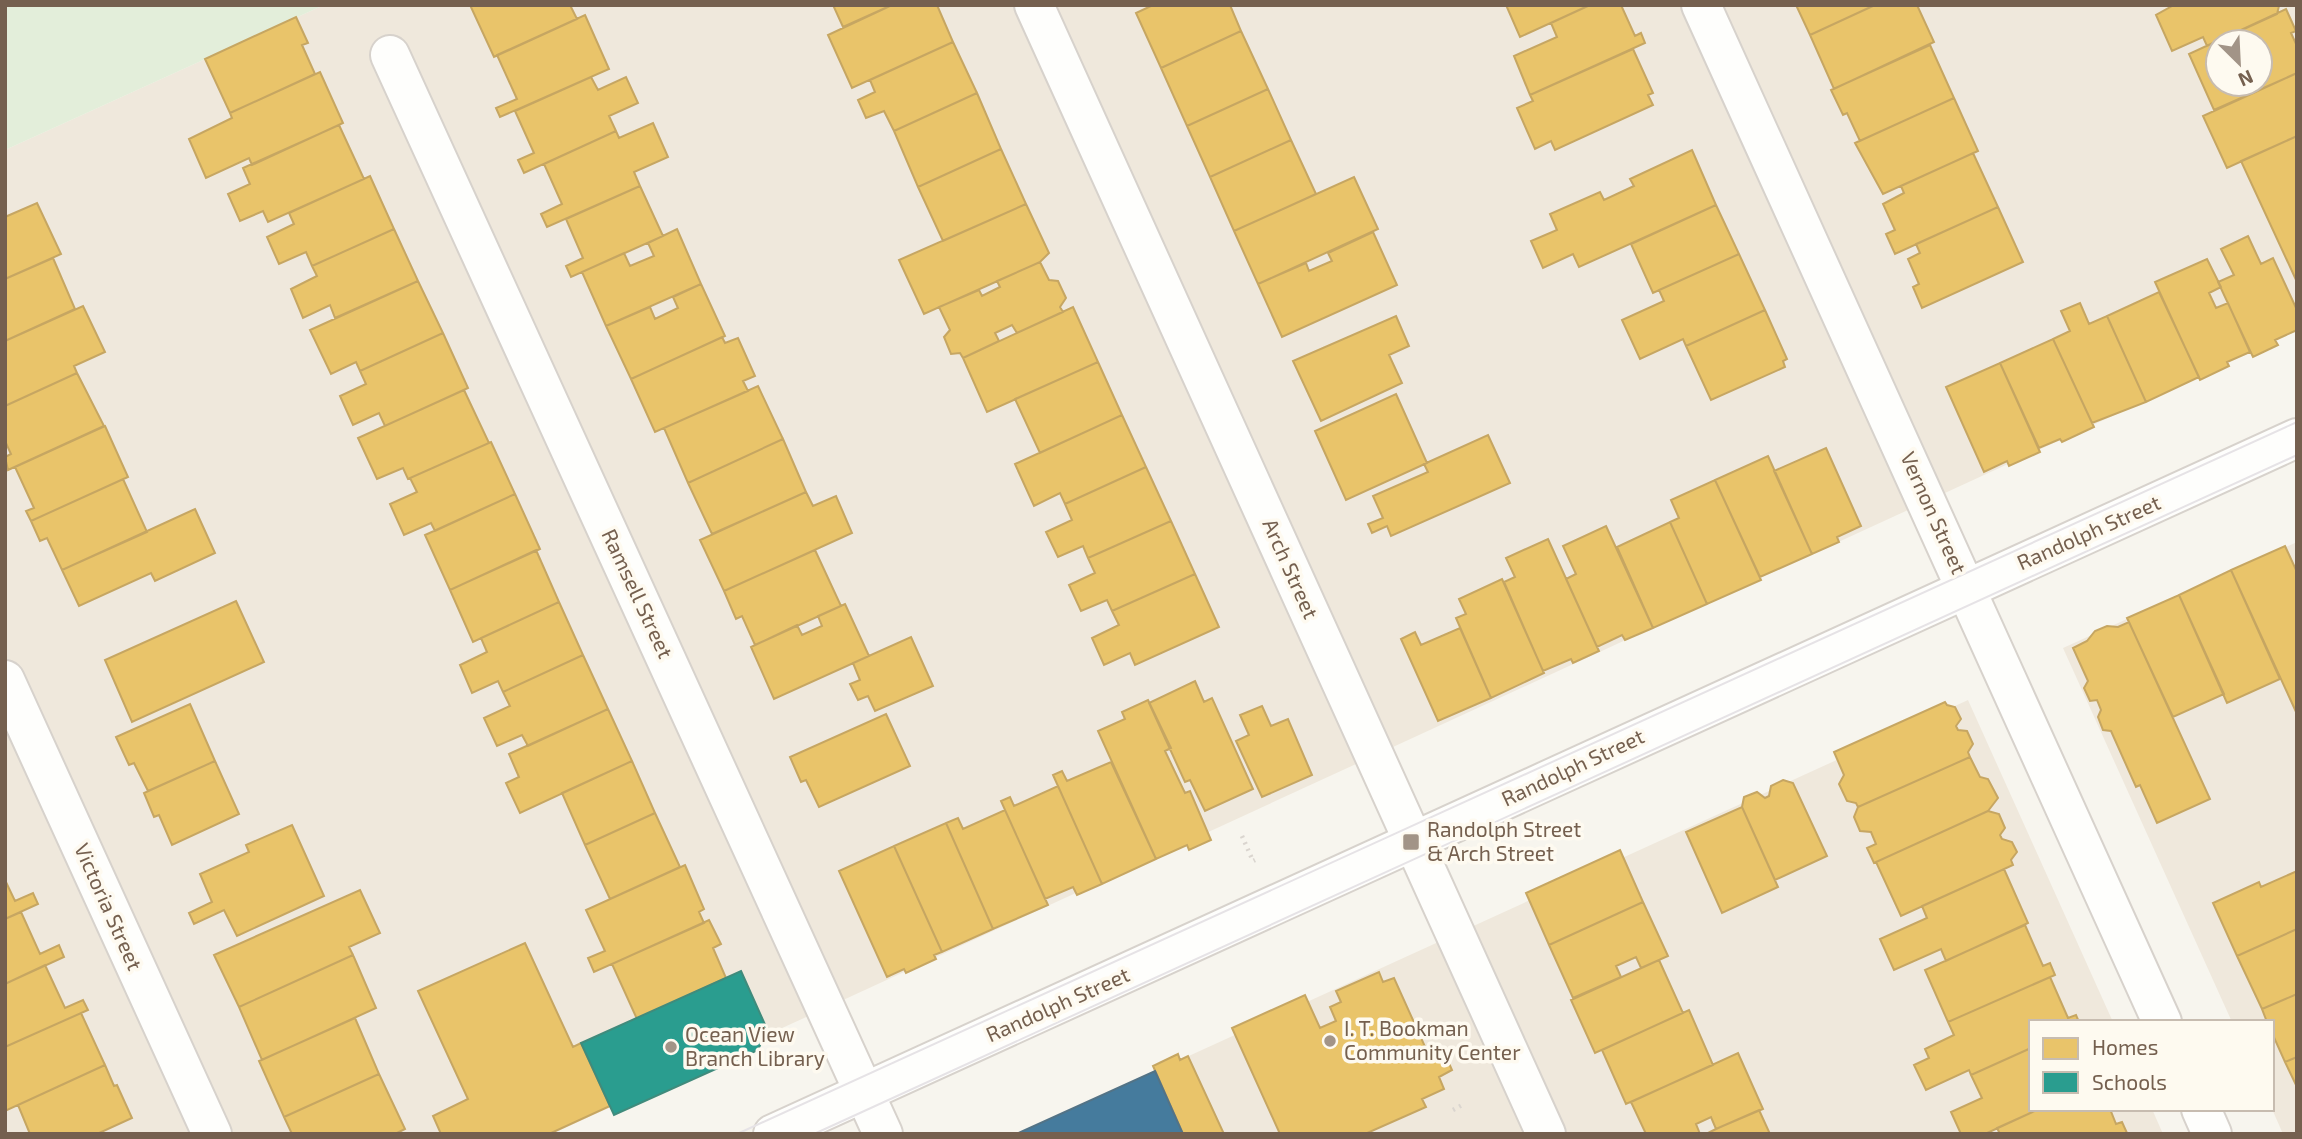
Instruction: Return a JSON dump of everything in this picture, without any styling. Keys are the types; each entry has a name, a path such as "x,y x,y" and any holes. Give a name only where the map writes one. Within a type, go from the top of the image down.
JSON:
{"street":[{"name":"Arch Street","path":"1034,5 1546,1134"},
{"name":"Vernon Street","path":"1701,5 2161,1020"},
{"name":"Ramsell Street","path":"390,55 883,1134"},
{"name":"Randolph Street","path":"773,1134 2297,438"},
{"name":"Victoria Street","path":"5,680 212,1134"},
{"path":"2202,1111 2212,1134"}],"path":[{"path":"1242,836 1253,861 1263,856"},
{"path":"1453,1110 1464,1104"}],"shaded area":[{"path":"324,5 2297,5 2297,331 552,1134 5,1134 5,150"},
{"path":"2297,542 2297,1134 2283,1134 2273,1111 2274,1020 2231,1020 2063,648"},
{"path":"1968,700 2112,1020 2029,1020 2029,1111 2153,1111 2163,1134 1018,1134"}],"green space":[{"path":"5,5 324,5 5,150"}],"building: Homes":[{"path":"470,5 570,5 577,19 494,57"},
{"path":"833,5 892,5 843,27"},
{"path":"892,5 937,5 953,42 852,88 828,35"},
{"path":"1153,5 1230,5 1241,31 1161,68 1136,13"},
{"path":"1506,5 1590,5 1520,37"},
{"path":"1590,5 1621,5 1635,36 1641,33 1645,43 1530,95 1514,56 1557,37 1551,23"},
{"path":"1796,5 1875,5 1810,35"},
{"path":"1875,5 1917,5 1934,42 1834,89 1810,35"},
{"path":"2174,5 2279,5 2277,14 2246,28 2204,28 2204,39 2203,37 2172,51 2156,15"},
{"path":"2286,9 2296,31 2291,33 2297,46 2297,73 2274,83 2274,28 2245,28"},
{"path":"585,15 609,69 500,117 496,108 517,99 497,55"},
{"path":"296,17 308,43 302,45 315,74 230,113 205,59"},
{"path":"1241,31 1268,89 1187,126 1161,68"},
{"path":"953,42 977,93 894,131 884,111 866,118 858,100 875,92 870,80"},
{"path":"1930,45 1954,98 1860,141 1847,113 1843,115 1831,90"},
{"path":"2204,47 2204,88 2189,54"},
{"path":"1633,49 1653,93 1648,95 1653,105 1555,150 1551,141 1535,149 1517,108 1533,101 1530,95"},
{"path":"320,72 343,123 252,165 249,158 206,178 189,139 232,118 230,113"},
{"path":"2297,73 2297,136 2227,168 2203,116 2242,98 2274,98 2274,84"},
{"path":"591,77 598,90 626,77 638,103 609,116 616,131 524,173 518,160 534,153 515,111"},
{"path":"1268,89 1291,140 1210,177 1187,126"},
{"path":"977,93 1001,149 918,187 894,131"},
{"path":"1954,98 1978,151 1883,194 1855,143"},
{"path":"2209,98 2241,98 2214,110"},
{"path":"653,123 668,157 634,172 640,186 547,227 541,214 562,204 544,164 616,131 619,138"},
{"path":"339,125 364,179 268,222 263,211 240,221 228,194 250,184 243,168"},
{"path":"2297,136 2297,282 2241,161"},
{"path":"1291,140 1316,194 1234,231 1210,177"},
{"path":"1001,149 1026,204 943,241 918,187"},
{"path":"1692,150 1716,205 1579,267 1573,254 1543,268 1531,241 1557,230 1550,214 1600,192 1604,200 1634,186 1630,179"},
{"path":"1973,153 1998,207 1895,254 1886,234 1895,230 1883,204 1904,193 1901,186"},
{"path":"370,176 394,229 312,266 306,252 279,264 267,237 294,224 289,213"},
{"path":"1354,177 1378,229 1258,284 1234,231"},
{"path":"640,186 663,236 571,277 566,266 583,258 566,219"},
{"path":"37,203 61,254 5,279 5,217"},
{"path":"1026,204 1049,253 1040,262 924,314 899,260"},
{"path":"1716,205 1739,254 1653,293 1631,244"},
{"path":"1998,207 2023,262 1922,308 1913,287 1919,284 1908,259 1920,253 1916,244"},
{"path":"394,229 418,281 335,318 330,305 303,318 291,289 317,276 312,266"},
{"path":"677,229 701,284 606,326 582,272 624,253 630,266 654,256 648,243"},
{"path":"1373,232 1397,285 1282,337 1258,284 1306,263 1309,271 1332,261 1328,253"},
{"path":"2248,236 2261,264 2273,258 2297,310 2297,330 2275,340 2278,345 2253,357 2218,282 2234,275 2221,249"},
{"path":"1739,254 1765,310 1686,346 1683,339 1640,359 1622,320 1664,301 1659,290"},
{"path":"53,258 75,309 5,341 5,279"},
{"path":"2207,259 2221,287 2209,293 2216,308 2228,303 2250,352 2227,362 2229,366 2200,380 2155,282"},
{"path":"1040,262 1049,280 1058,281 1066,298 1060,307 1063,312 1017,333 1012,325 995,333 999,341 963,358 960,353 951,354 944,337 950,330 939,307 979,290 982,296 1000,287 997,281"},
{"path":"418,281 443,333 360,371 356,362 331,374 310,330"},
{"path":"701,284 725,336 631,379 606,326 650,307 655,319 678,308 673,297"},
{"path":"2159,292 2199,377 2146,402 2107,316"},
{"path":"2080,303 2089,324 2107,316 2146,402 2092,423 2053,339 2070,331 2061,311"},
{"path":"83,306 105,352 74,366 77,373 5,406 5,341"},
{"path":"1073,307 1098,362 987,412 963,358"},
{"path":"1765,310 1787,359 1783,361 1785,367 1711,400 1686,346"},
{"path":"1396,316 1409,346 1389,355 1402,383 1321,421 1293,361"},
{"path":"443,333 468,388 385,426 379,413 353,425 340,396 366,384 360,371"},
{"path":"722,337 725,343 738,338 755,376 743,381 748,391 655,432 631,379"},
{"path":"2053,339 2094,427 2062,442 2060,439 2039,448 2000,363"},
{"path":"1098,362 1122,415 1040,453 1015,399"},
{"path":"2000,363 2040,452 2009,466 2007,461 1984,472 1946,387"},
{"path":"77,373 104,426 8,470 5,457 11,454 5,441 5,406"},
{"path":"758,386 783,439 688,483 664,428"},
{"path":"464,390 489,443 408,479 403,468 377,479 358,438"},
{"path":"1396,394 1427,463 1346,500 1315,431"},
{"path":"1122,415 1146,467 1065,504 1060,493 1034,506 1015,464"},
{"path":"105,426 128,477 31,521 26,511 34,508 15,467"},
{"path":"1488,435 1510,483 1391,536 1387,526 1372,533 1368,524 1383,518 1373,496 1428,472 1424,464"},
{"path":"783,439 806,492 712,534 688,483"},
{"path":"491,442 515,494 435,531 431,523 404,535 390,504 417,492 410,478"},
{"path":"1826,448 1861,526 1837,537 1839,542 1812,554 1774,471"},
{"path":"1768,456 1812,554 1760,577 1715,480"},
{"path":"1146,467 1171,521 1088,558 1083,546 1058,557 1046,532 1072,520 1065,504"},
{"path":"123,479 147,532 62,570 47,538 40,541 31,521"},
{"path":"1715,480 1761,580 1707,604 1670,522 1679,518 1671,500"},
{"path":"806,492 813,506 836,496 852,533 724,591 700,540"},
{"path":"515,494 540,549 450,590 425,535"},
{"path":"195,509 215,553 155,581 151,573 79,606 62,570"},
{"path":"1171,521 1195,574 1112,611 1107,600 1081,611 1069,585 1095,573 1088,558"},
{"path":"1670,522 1707,604 1653,628 1617,547"},
{"path":"1606,526 1653,628 1625,640 1622,635 1597,647 1566,579 1576,574 1563,546"},
{"path":"1548,539 1599,651 1573,663 1571,659 1543,671 1504,582 1515,577 1506,558"},
{"path":"2285,546 2297,572 2297,714 2231,570"},
{"path":"536,550 559,602 473,642 450,590"},
{"path":"815,550 841,606 755,645 742,616 736,619 724,591"},
{"path":"2231,570 2280,679 2227,703 2179,595"},
{"path":"1195,574 1219,627 1135,665 1130,653 1104,665 1092,638 1119,625 1112,611"},
{"path":"1502,579 1544,673 1491,698 1456,618 1466,614 1459,599"},
{"path":"2179,595 2224,694 2173,717 2127,618"},
{"path":"236,601 264,662 132,722 105,660"},
{"path":"559,602 583,655 503,692 498,681 472,693 460,665 487,652 481,638"},
{"path":"845,604 869,656 774,699 751,647 797,625 802,635 822,626 818,616"},
{"path":"2129,622 2210,799 2157,823 2140,785 2136,787 2111,731 2103,730 2098,717 2101,710 2097,700 2090,701 2084,688 2088,681 2073,648 2087,641 2095,631"},
{"path":"1460,628 1491,698 1438,721 1401,639 1415,632 1421,645"},
{"path":"911,637 933,686 875,711 868,696 858,700 850,684 860,680 853,663"},
{"path":"583,655 608,709 528,746 522,735 497,746 484,718 510,706 503,692"},
{"path":"1195,681 1204,702 1212,698 1253,789 1205,811 1190,780 1185,782 1149,703"},
{"path":"1148,700 1171,748 1165,751 1185,793 1190,791 1211,840 1189,850 1187,845 1156,859 1098,731 1125,719 1122,712"},
{"path":"1945,702 1955,707 1961,719 1956,726 1958,730 1967,731 1973,744 1968,752 1970,757 1858,807 1856,803 1847,801 1839,784 1844,775 1834,752"},
{"path":"190,704 215,761 148,791 134,763 129,765 116,737"},
{"path":"1262,706 1271,726 1288,719 1312,775 1262,797 1236,741 1249,735 1240,715"},
{"path":"608,709 632,761 520,813 506,783 519,777 509,754"},
{"path":"886,714 910,766 819,807 806,780 801,782 790,757"},
{"path":"1970,757 1980,777 1988,779 1998,798 1988,811 1874,863 1867,848 1876,844 1871,832 1860,831 1854,817 1858,807"},
{"path":"215,761 239,814 172,845 159,815 154,817 144,793"},
{"path":"632,761 655,813 585,845 562,793"},
{"path":"1111,762 1156,859 1102,884 1053,775 1062,771 1067,781"},
{"path":"1783,780 1793,783 1827,856 1775,880 1742,807 1744,797 1757,792 1765,798 1769,796 1771,786"},
{"path":"1058,786 1102,884 1077,895 1073,887 1045,899 1001,801 1010,797 1014,806"},
{"path":"1742,807 1778,887 1722,913 1686,832"},
{"path":"1005,810 1048,905 993,929 946,823 958,818 963,829"},
{"path":"1988,811 1999,814 2005,828 2000,835 2002,839 2012,842 2017,852 2011,860 2013,865 1901,916 1876,862"},
{"path":"655,813 680,867 610,899 585,845"},
{"path":"946,823 993,929 942,952 894,846"},
{"path":"292,825 324,896 237,936 224,910 194,924 189,913 212,902 200,874 249,852 246,845"},
{"path":"894,846 942,952 934,955 936,959 906,973 904,969 887,977 839,871"},
{"path":"1620,850 1643,902 1549,945 1526,893"},
{"path":"685,865 704,909 699,912 704,923 594,972 588,958 605,951 586,910"},
{"path":"2004,869 2028,923 1946,961 1941,949 1894,970 1880,939 1927,918 1922,906"},
{"path":"2297,871 2297,929 2237,956 2213,903 2259,882 2261,887"},
{"path":"5,880 15,901 33,893 38,904 5,919"},
{"path":"360,890 380,933 349,947 353,955 239,1007 214,955"},
{"path":"1643,902 1668,956 1641,968 1636,957 1616,966 1621,977 1573,998 1549,945"},
{"path":"21,912 40,954 59,945 64,957 5,984 5,919"},
{"path":"709,920 721,944 713,948 726,978 637,1019 612,964"},
{"path":"2025,925 2043,966 2050,963 2055,975 1948,1022 1925,970"},
{"path":"2297,929 2297,994 2262,1009 2237,956"},
{"path":"525,943 573,1047 581,1043 610,1106 549,1134 441,1134 433,1116 468,1099 418,991"},
{"path":"353,955 376,1008 262,1060 239,1007"},
{"path":"1659,960 1683,1013 1595,1053 1571,1000"},
{"path":"45,965 65,1008 83,1000 88,1010 5,1047 5,984"},
{"name":"I. T. Bookman Community Center","path":"1379,972 1383,982 1394,978 1431,1060 1445,1054 1452,1070 1439,1077 1444,1089 1422,1099 1426,1107 1365,1134 1280,1134 1232,1028 1305,995 1320,1028 1336,1021 1330,1007 1341,1002 1336,991"},
{"path":"2050,977 2068,1018 2076,1015 2078,1020 2029,1020 2029,1049 1971,1075 1969,1070 1926,1090 1914,1065 1929,1058 1925,1049 1954,1035 1948,1022"},
{"path":"2297,994 2297,1057 2285,1062 2274,1037 2274,1020 2266,1020 2262,1009"},
{"path":"1689,1010 1713,1065 1626,1104 1602,1050"},
{"path":"81,1013 105,1065 5,1111 5,1047"},
{"path":"355,1018 379,1074 284,1117 259,1061"},
{"path":"2029,1049 2029,1111 2035,1111 1985,1134 1961,1134 1951,1112 1982,1098 1971,1075"},
{"path":"1738,1053 1763,1109 1716,1129 1711,1117 1696,1124 1700,1134 1646,1134 1631,1102"},
{"path":"1178,1054 1180,1060 1188,1056 1224,1134 1183,1134 1153,1066"},
{"path":"2297,1057 2297,1087 2285,1062"},
{"path":"105,1065 132,1118 97,1134 30,1134 18,1105"},
{"path":"379,1074 405,1129 395,1134 292,1134 284,1117"},
{"path":"1759,1110 1770,1134 1706,1134 1716,1129"},
{"path":"2035,1111 2111,1111 2116,1124 2122,1122 2127,1133 2000,1134 1997,1128"}],"building: Schools":[{"name":"Ocean View Branch Library","path":"741,971 767,1029 758,1050 614,1115 581,1043"}],"building: Public":[{"path":"1155,1071 1183,1134 1016,1134"}],"tram line":[{"path":"737,1134 2297,422"},
{"path":"814,1134 2297,455"}],"place":[{"name":"Randolph Street & Arch Street","path":"1411,842"},
{"name":"I. T. Bookman Community Center","path":"1330,1041"},
{"name":"Ocean View Branch Library","path":"671,1047"}]}
